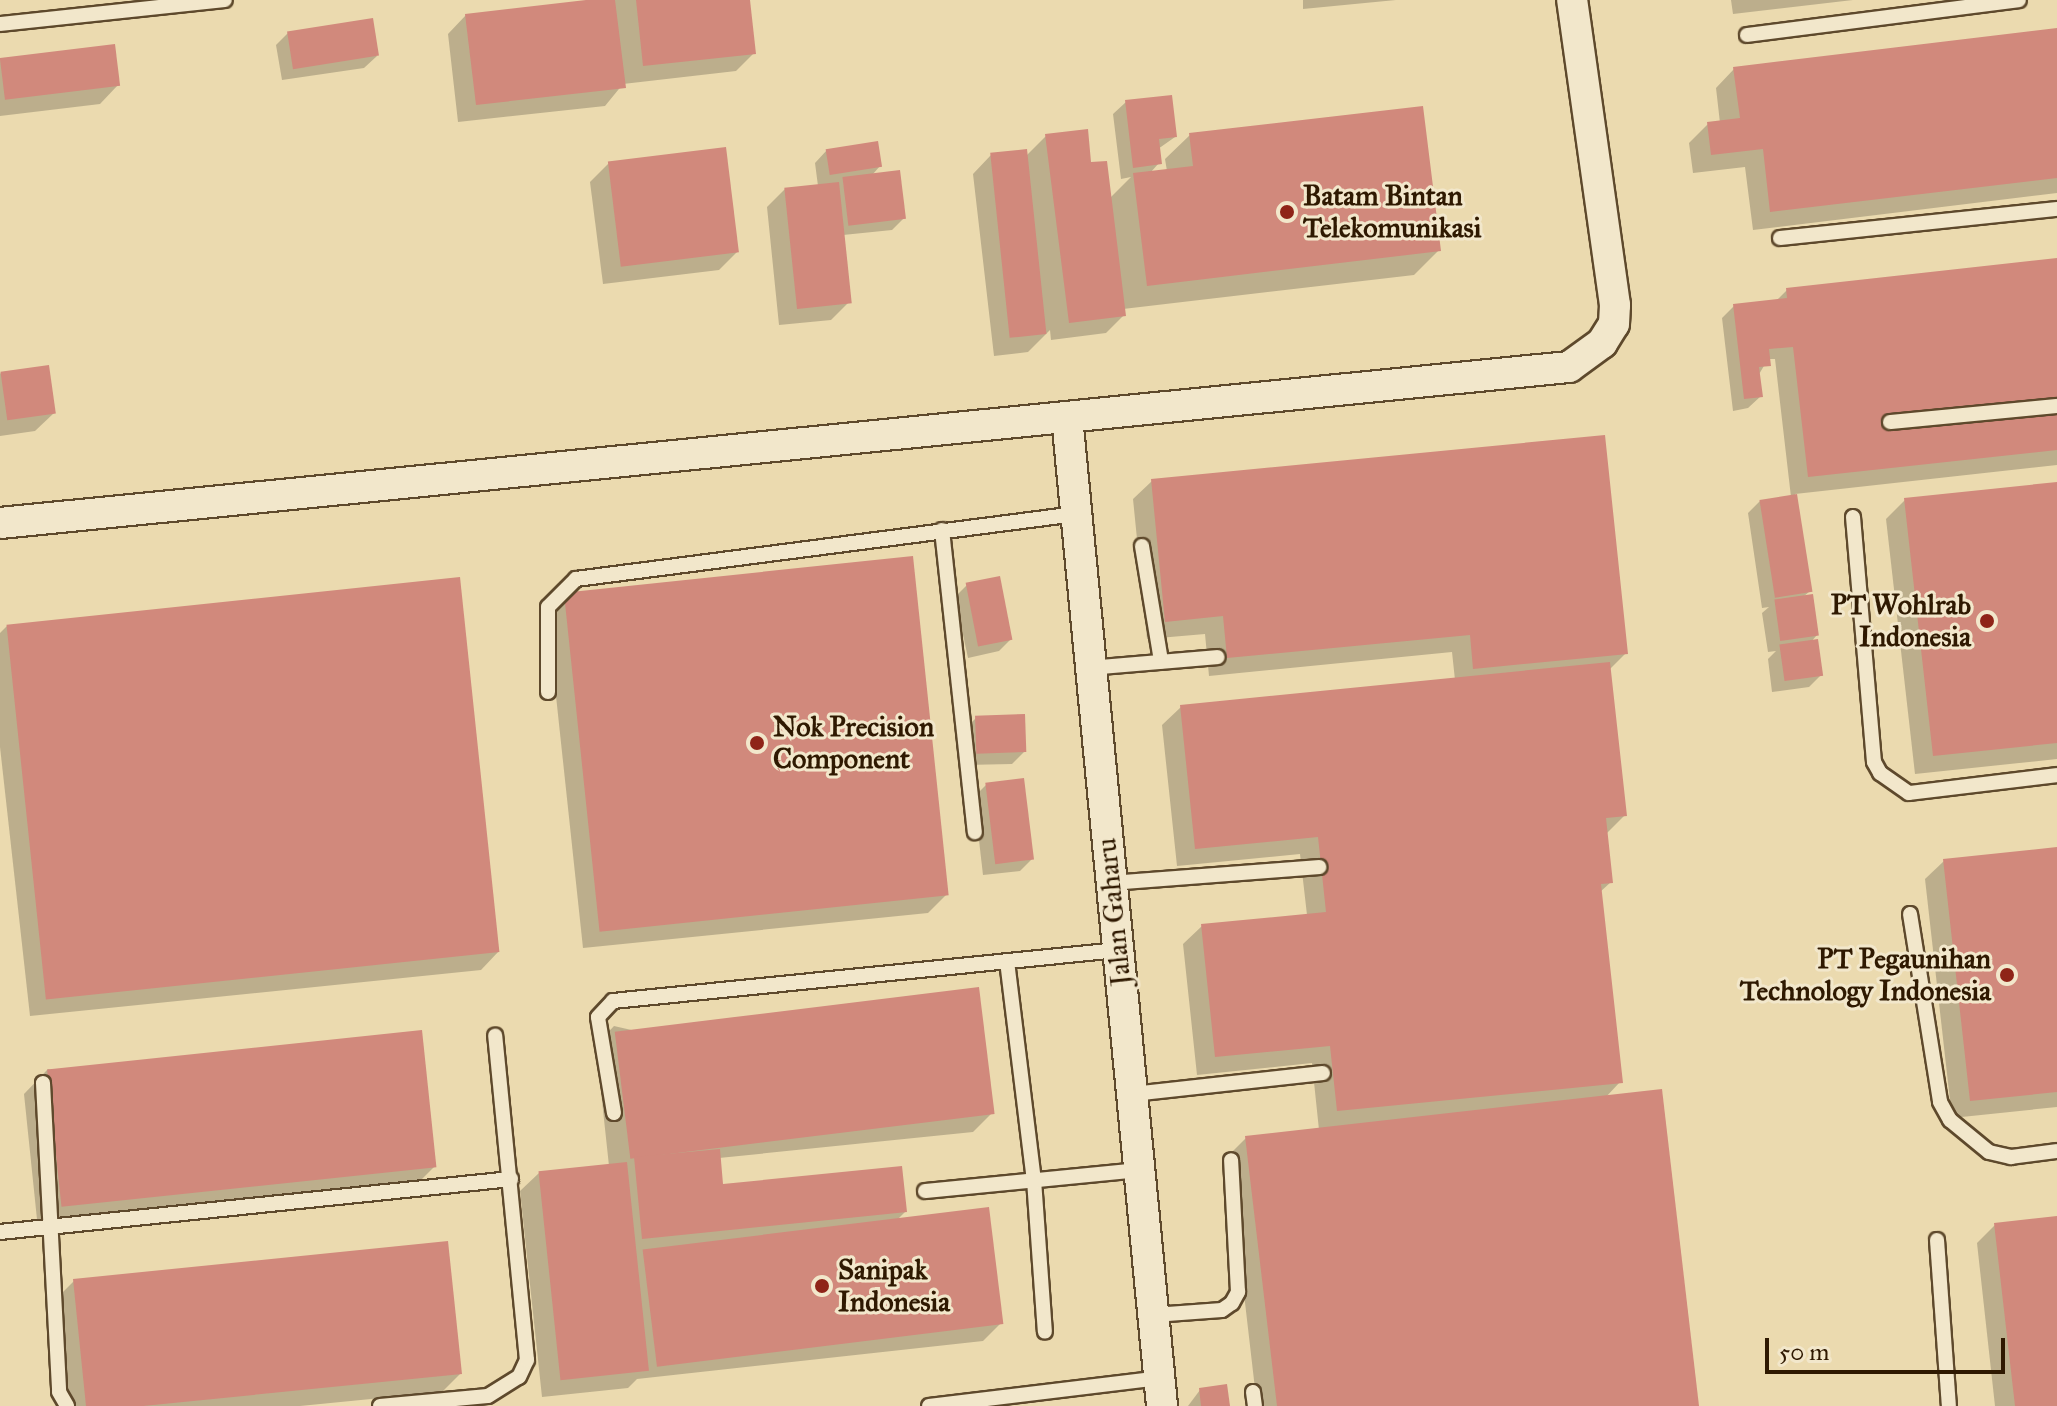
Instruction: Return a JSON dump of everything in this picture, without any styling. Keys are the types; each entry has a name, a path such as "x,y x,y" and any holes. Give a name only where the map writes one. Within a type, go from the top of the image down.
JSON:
{"street":[{"path":"0,523 1569,367 1588,358 1614,324 1615,305 1572,0"},
{"name":"Jalan Gaharu","path":"1067,417 1160,1392"}],"lane":[{"path":"0,24 225,0"},
{"path":"1747,35 2019,0"},
{"path":"1780,238 2057,209"},
{"path":"1890,422 2057,406"},
{"path":"548,692 548,607 576,579 1076,514"},
{"path":"1853,517 1874,762 1880,773 1909,793 2057,775"},
{"path":"942,530 975,832"},
{"path":"1142,546 1161,661"},
{"path":"1090,668 1218,657"},
{"path":"1110,883 1319,867"},
{"path":"1910,914 1940,1102 1950,1120 1989,1152 2011,1157 2057,1151"},
{"path":"614,1113 598,1017 613,1001 1118,950"},
{"path":"1007,961 1034,1180 1045,1332"},
{"path":"380,1406 488,1396 519,1377 527,1343 495,1036"},
{"path":"1133,1094 1323,1073"},
{"path":"43,1083 59,1392 67,1406"},
{"path":"1154,1315 1222,1310 1232,1303 1238,1292 1231,1160"},
{"path":"925,1191 1140,1170"},
{"path":"0,1232 511,1179"},
{"path":"1937,1240 1949,1406"},
{"path":"929,1406 1160,1392"}],"building":[{"path":"586,0 615,0 626,88 476,105 465,14"},
{"path":"636,0 750,0 756,54 643,66"},
{"path":"373,18 379,56 293,69 287,32"},
{"path":"2057,28 2057,178 1770,212 1763,149 1711,155 1707,122 1740,118 1733,67"},
{"path":"115,44 120,86 5,100 0,58"},
{"path":"1172,95 1177,137 1159,139 1162,164 1133,168 1125,100"},
{"name":"Batam Bintan Telekomunikasi","path":"1423,106 1441,251 1147,286 1133,173 1193,166 1189,133"},
{"path":"1088,129 1091,162 1107,161 1126,316 1069,323 1045,134"},
{"path":"878,141 882,167 830,175 826,149"},
{"path":"726,147 739,252 621,267 608,162"},
{"path":"1027,149 1046,334 1010,338 990,153"},
{"path":"900,170 906,219 848,226 842,177"},
{"path":"839,182 852,303 797,309 784,188"},
{"path":"2057,258 2057,450 1808,477 1793,347 1769,349 1771,366 1759,367 1763,397 1744,399 1733,304 1787,298 1786,288"},
{"path":"49,365 56,414 7,420 0,372"},
{"path":"1605,435 1628,654 1473,669 1470,635 1227,658 1223,616 1165,622 1151,479"},
{"name":"PT Wohlrab Indonesia","path":"2057,482 2057,743 1933,756 1904,498"},
{"path":"1797,494 1812,592 1775,598 1759,500"},
{"name":"Nok Precision Component","path":"913,556 949,895 600,932 564,593"},
{"path":"1000,576 1012,640 978,646 966,583"},
{"path":"460,577 499,952 46,1000 6,625"},
{"path":"1813,594 1819,636 1780,641 1774,599"},
{"path":"1818,639 1823,676 1785,681 1779,644"},
{"path":"1610,662 1627,816 1606,818 1613,883 1601,884 1623,1083 1337,1111 1330,1046 1215,1057 1201,924 1326,912 1318,837 1195,849 1180,705"},
{"path":"1025,714 1026,752 976,754 975,716"},
{"path":"1024,778 1034,859 995,864 985,783"},
{"name":"PT Pegaunihan Technology Indonesia","path":"2057,847 2057,1092 1970,1101 1943,859"},
{"path":"979,987 995,1114 630,1159 615,1032"},
{"path":"422,1030 436,1167 61,1207 47,1069"},
{"path":"1662,1089 1699,1406 1277,1406 1245,1136"},
{"path":"720,1149 723,1184 902,1166 907,1212 642,1239 634,1157"},
{"path":"627,1162 649,1371 560,1380 538,1171"},
{"name":"Sanipak Indonesia","path":"989,1207 1003,1324 657,1367 643,1250"},
{"path":"2057,1216 2057,1406 2015,1406 1994,1223"},
{"path":"448,1241 462,1374 143,1406 86,1406 73,1279"},
{"path":"1227,1384 1230,1406 1201,1406 1199,1388"}],"place":[{"name":"Batam Bintan Telekomunikasi","path":"1287,212"},
{"name":"PT Wohlrab Indonesia","path":"1987,621"},
{"name":"Nok Precision Component","path":"757,743"},
{"name":"PT Pegaunihan Technology Indonesia","path":"2007,975"},
{"name":"Sanipak Indonesia","path":"822,1286"}]}
